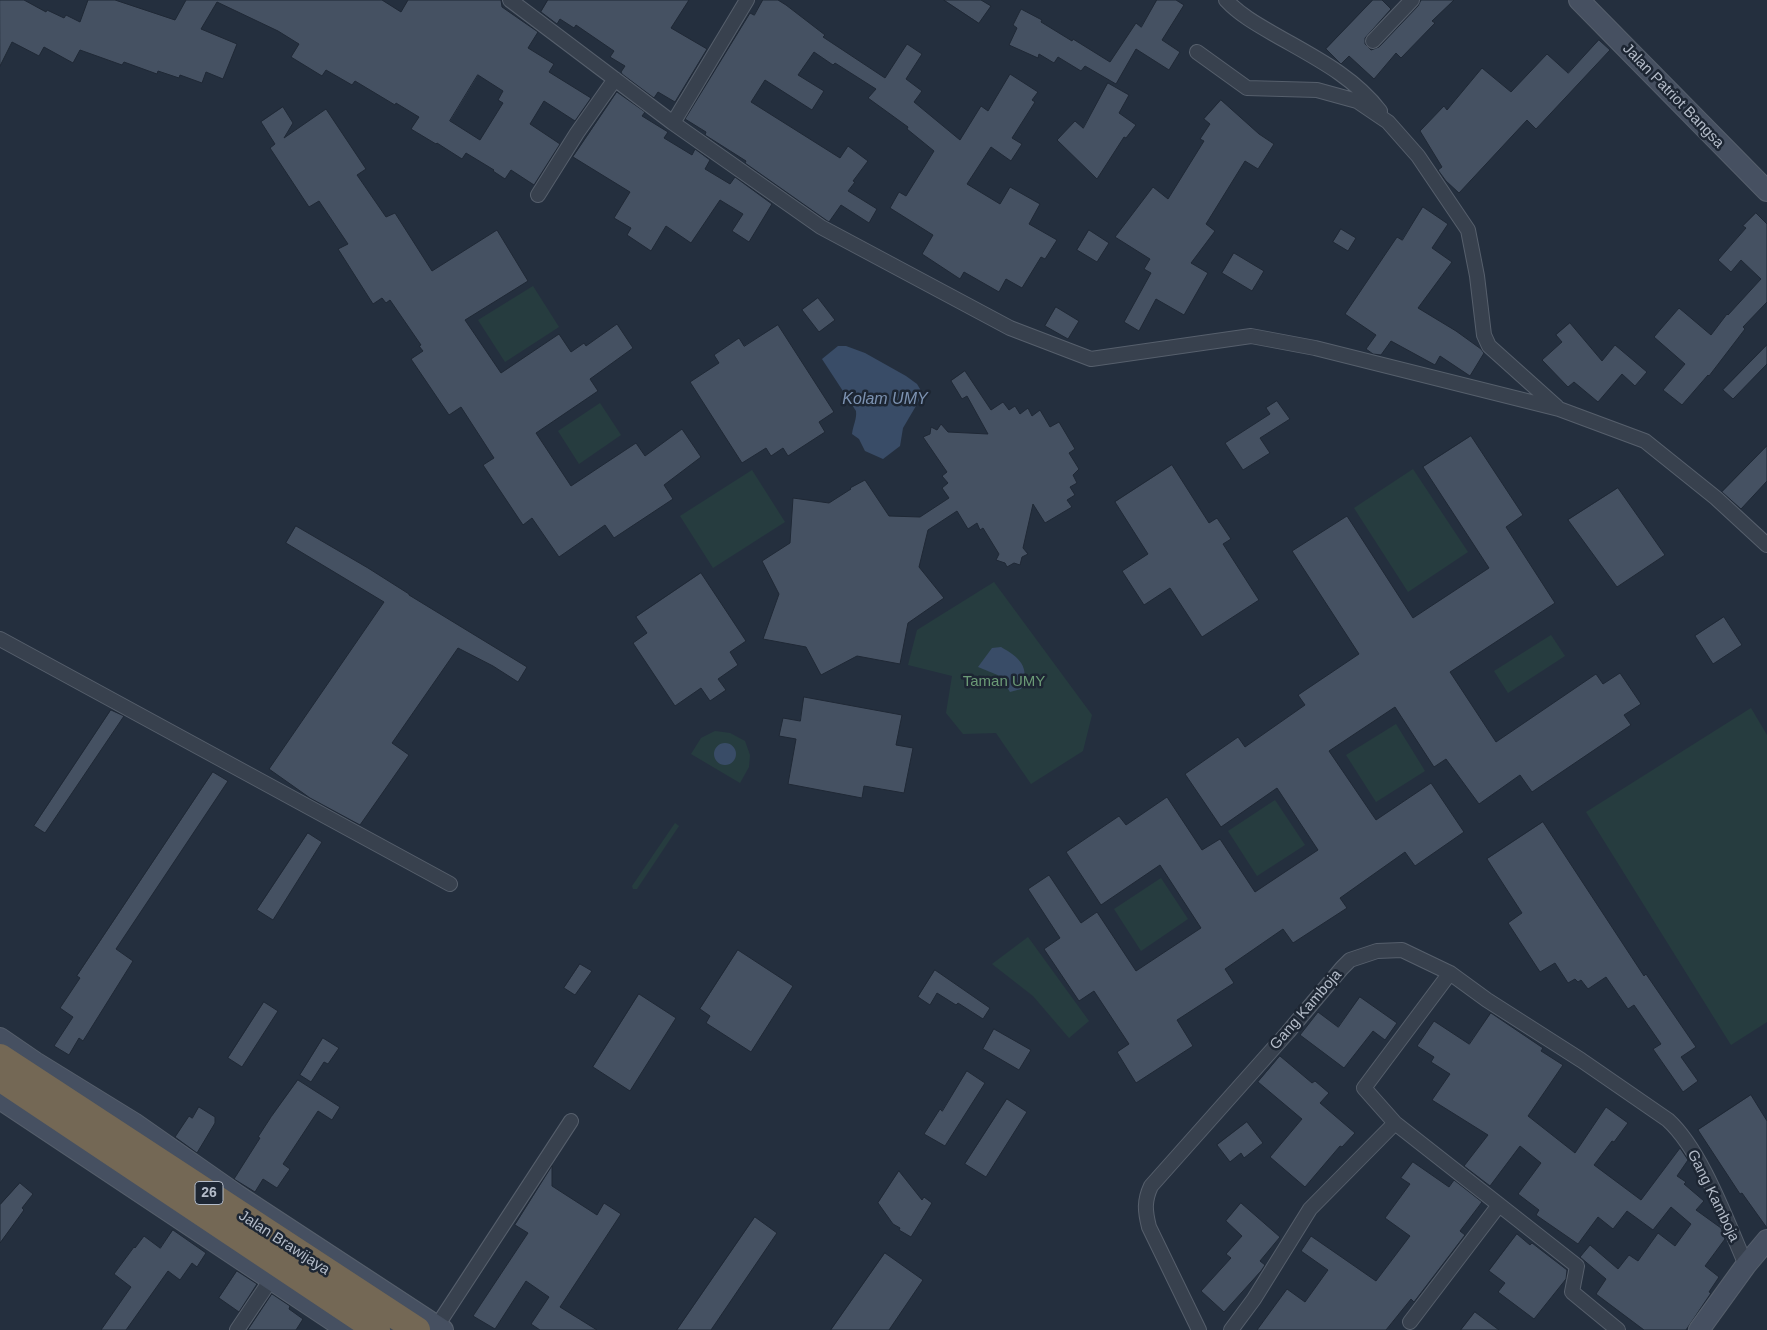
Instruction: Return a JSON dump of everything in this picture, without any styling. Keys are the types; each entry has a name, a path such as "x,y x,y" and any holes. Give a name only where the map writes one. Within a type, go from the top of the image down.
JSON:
{"highway":[{"name":"Jalan Brawijaya","path":"0,1056 433,1329"},
{"name":"Jalan Brawijaya","path":"0,1078 377,1330"}],"street":[{"path":"510,0 673,123 821,227 1010,328 1087,359 1095,360 1251,336 1315,348 1559,409 1645,441 1716,498 1767,545"},
{"path":"673,123 747,0"},
{"path":"1226,0 1232,7 1257,24 1326,63 1358,87 1371,99 1388,122 1418,156 1468,230 1477,276 1484,335 1489,346 1559,409"},
{"path":"1373,41 1412,0"},
{"name":"Jalan Patriot Bangsa","path":"1579,0 1767,192"},
{"path":"1197,52 1247,88 1317,90 1357,101 1388,122"},
{"path":"538,196 562,155 615,80"},
{"path":"0,639 450,884"},
{"name":"Gang Kamboja","path":"1200,1330 1149,1227 1145,1205 1146,1196 1151,1186 1350,960 1377,951 1402,950 1450,973 1511,1016 1581,1060 1672,1124 1704,1170 1746,1265"},
{"path":"1450,973 1364,1088 1396,1123 1577,1266 1572,1292 1618,1330"},
{"path":"0,1038 134,1123 433,1329 571,1120"},
{"path":"0,1099 348,1330"},
{"path":"1231,1330 1254,1299 1310,1209 1396,1123"},
{"path":"1410,1322 1499,1205"},
{"path":"1699,1330 1746,1265 1767,1240"},
{"path":"237,1330 272,1278"}],"green space":[{"path":"533,286 559,327 505,362 478,320"},
{"path":"600,403 621,435 579,464 558,431"},
{"path":"1413,469 1468,552 1408,592 1354,508"},
{"path":"752,470 785,522 713,568 680,516"},
{"name":"Taman UMY","path":"994,582 1092,715 1083,751 1031,784 996,733 963,734 946,713 952,676 908,665 917,630"},
{"path":"1551,635 1565,656 1508,693 1494,671"},
{"path":"1751,708 1767,735 1767,1022 1731,1045 1586,812"},
{"path":"1396,724 1425,771 1376,802 1346,755"},
{"path":"715,731 730,733 745,741 750,755 749,767 740,783 691,754 701,738"},
{"path":"1275,800 1305,845 1257,876 1228,831"},
{"path":"675,823 679,826 637,889 633,889 632,886"},
{"path":"1161,878 1188,919 1141,951 1114,909"},
{"path":"1028,937 1089,1021 1069,1038 1033,996 992,964"}],"water":[{"name":"Kolam UMY","path":"838,346 846,346 865,353 906,376 917,384 923,394 903,428 900,446 883,459 865,451 859,439 852,434 856,411 822,359"},
{"path":"1001,647 1022,664 1025,675 1021,689 1010,692 1000,676 978,667 992,648"},
{"path":"725,743 733,746 736,754 733,762 725,765 717,762 714,754 717,746"}],"building":[{"path":"0,0 24,0 46,12 47,10 64,18 66,15 80,22 88,0 115,0 175,20 186,0 382,0 401,12 408,0 501,0 502,7 538,32 528,48 554,64 549,72 591,98 575,121 544,101 530,124 560,144 534,185 511,170 505,179 466,153 462,159 436,144 411,129 419,117 355,81 352,85 326,70 322,76 291,57 299,44 278,31 217,2 201,29 237,44 223,79 206,72 202,83 180,75 179,78 158,71 157,74 124,62 122,65 80,50 73,63 44,47 39,56 12,42 0,66","holes":["478,75 503,91 498,100 503,103 480,140 450,121"]},
{"path":"548,0 689,0 671,28 707,49 675,102 658,92 654,98 622,74 621,72 625,66 610,57 614,51 576,25 574,28 560,19 557,24 541,12"},
{"path":"763,0 778,0 786,5 825,35 823,37 885,78 907,44 922,54 906,79 922,91 914,102 960,140 981,106 988,111 1010,74 1038,92 1032,100 1035,102 1012,138 1022,144 1011,161 991,147 967,184 1000,204 1010,187 1040,204 1029,224 1057,240 1045,259 1041,257 1022,288 1006,279 999,292 964,272 960,279 922,254 933,235 890,208 899,192 906,196 934,151 907,129 908,127 868,98 876,89 814,52 798,75 824,91 812,110 765,80 751,102 840,158 848,146 868,161 848,191 877,209 869,223 841,205 829,222 745,163 746,161 705,135 706,132 685,119 750,13 754,15"},
{"path":"944,0 981,0 991,6 979,23"},
{"path":"1157,0 1176,0 1184,5 1162,40 1180,52 1169,70 1136,49 1116,84 1085,66 1081,71 1058,57 1054,63 1039,54 1038,58 1009,45 1017,28 1013,25 1021,9 1110,62 1136,23 1141,27"},
{"path":"1373,0 1382,0 1391,9 1365,38 1365,44 1371,50 1379,47 1418,6 1421,0 1454,0 1432,21 1435,23 1401,58 1396,53 1374,79 1349,56 1341,64 1326,49"},
{"path":"1599,40 1610,50 1536,129 1527,120 1459,193 1446,181 1438,170 1442,167 1420,131 1444,106 1447,110 1482,68 1511,92 1547,54 1568,73"},
{"path":"1108,83 1129,95 1119,113 1136,125 1126,138 1124,137 1097,179 1057,140 1075,121 1083,128"},
{"path":"617,92 645,112 642,116 668,132 664,138 692,155 695,149 710,160 705,169 730,184 735,177 772,204 749,242 732,231 743,214 720,200 691,243 666,226 651,251 627,235 631,228 614,218 630,192 573,157"},
{"path":"1221,100 1259,134 1274,144 1258,169 1245,161 1206,224 1215,231 1191,263 1208,273 1184,315 1156,299 1139,331 1124,322 1151,273 1144,269 1150,259 1115,237 1153,187 1168,199 1204,141 1200,139 1210,124 1204,119"},
{"path":"283,107 293,123 284,138 326,109 366,169 357,175 386,217 395,213 432,271 497,230 528,281 465,320 501,373 559,334 571,352 584,343 586,346 617,324 633,348 590,379 598,391 536,433 571,486 636,443 645,456 682,429 701,457 664,485 673,499 614,538 605,525 559,557 532,518 523,525 483,465 494,458 461,407 449,415 411,359 423,351 419,346 421,345 390,300 386,303 382,298 373,304 338,249 348,244 319,201 309,207 270,148 275,144 261,122"},
{"path":"1423,207 1448,224 1432,248 1452,262 1418,308 1481,349 1484,353 1470,376 1440,356 1435,365 1391,341 1381,355 1373,354 1366,349 1376,335 1345,314 1397,237 1402,240"},
{"path":"1756,213 1767,224 1767,302 1743,327 1745,329 1709,376 1682,405 1663,390 1685,364 1654,337 1679,308 1711,335 1727,314 1761,279 1741,260 1731,272 1718,260 1746,228 1743,226"},
{"path":"1341,229 1356,238 1348,251 1333,242"},
{"path":"1089,230 1109,243 1097,262 1077,250"},
{"path":"1234,253 1264,271 1252,291 1222,273"},
{"path":"818,298 835,320 819,332 802,310"},
{"path":"1056,307 1079,321 1068,339 1045,326"},
{"path":"1570,323 1602,361 1615,345 1647,372 1635,386 1622,374 1598,402 1574,382 1568,387 1542,360 1562,342 1556,335"},
{"path":"778,325 834,412 819,422 825,432 788,456 783,448 771,456 766,448 742,463 690,382 719,363 714,355 739,338 744,346"},
{"path":"1767,345 1767,364 1733,399 1723,390"},
{"path":"965,371 991,410 1003,402 1009,410 1015,406 1020,414 1028,408 1032,416 1040,410 1050,427 1059,422 1075,449 1069,453 1079,469 1073,475 1077,483 1070,487 1075,495 1067,500 1072,507 1045,523 1033,504 1023,548 1028,554 1022,557 1020,565 1014,563 1007,567 1005,563 996,560 999,554 983,528 980,530 977,523 968,529 957,511 928,530 919,567 944,598 908,623 900,664 857,656 821,675 806,647 763,639 779,594 762,561 790,543 793,498 829,503 865,480 889,516 920,517 949,498 942,488 948,483 942,476 947,472 923,437 930,434 931,427 937,430 941,424 948,432 988,434 967,396 962,399 951,381"},
{"path":"1277,401 1290,419 1260,438 1270,453 1243,470 1225,443 1270,414 1266,408"},
{"path":"1471,436 1523,515 1506,527 1555,603 1450,672 1496,742 1596,674 1603,684 1620,673 1641,704 1624,715 1631,725 1532,792 1520,775 1479,804 1446,759 1434,767 1395,707 1329,751 1376,820 1431,783 1464,832 1415,866 1405,852 1340,898 1347,908 1293,943 1283,929 1225,969 1234,983 1177,1020 1193,1046 1136,1083 1117,1052 1129,1044 1094,991 1079,1001 1044,949 1060,938 1028,889 1049,875 1081,923 1097,912 1136,971 1201,928 1160,865 1101,905 1066,852 1119,816 1126,825 1167,797 1202,850 1220,839 1255,892 1318,850 1277,788 1221,827 1185,774 1238,737 1245,747 1305,705 1298,695 1359,654 1292,551 1347,516 1413,618 1489,568 1423,467"},
{"path":"1767,446 1767,481 1741,509 1722,492"},
{"path":"1172,465 1209,523 1217,518 1231,539 1223,544 1259,600 1202,637 1170,588 1144,605 1122,571 1148,554 1115,502"},
{"path":"1618,488 1665,555 1617,587 1568,520"},
{"path":"296,526 368,568 527,667 518,682 493,666 458,648 392,743 409,755 360,825 310,798 269,769 384,602 286,543"},
{"path":"701,573 746,641 730,652 738,665 718,679 726,690 710,701 701,688 675,706 633,643 647,633 636,617"},
{"path":"1724,617 1742,645 1713,664 1695,636"},
{"path":"804,697 902,715 896,745 913,748 904,793 864,786 862,798 788,784 796,739 779,736 783,718 800,721"},
{"path":"111,710 124,716 45,833 34,826"},
{"path":"213,772 228,781 116,949 133,961 83,1041 79,1038 69,1055 54,1046 73,1017 60,1008 80,978 77,976"},
{"path":"1543,822 1644,976 1646,974 1696,1047 1681,1057 1698,1081 1683,1092 1653,1049 1661,1044 1634,1005 1628,1009 1606,977 1588,989 1581,980 1578,982 1575,979 1568,983 1555,963 1540,972 1508,923 1522,913 1487,859"},
{"path":"308,833 322,842 273,920 257,910"},
{"path":"738,950 793,986 751,1052 706,1023 710,1016 700,1009"},
{"path":"580,964 592,971 575,995 564,988"},
{"path":"935,970 990,1008 983,1019 958,1003 956,1005 937,993 930,1005 918,997"},
{"path":"639,994 676,1018 630,1091 593,1067"},
{"path":"1360,997 1397,1023 1385,1040 1373,1031 1344,1068 1300,1035 1318,1012 1338,1027"},
{"path":"264,1002 278,1011 242,1067 228,1058"},
{"path":"1491,1013 1543,1048 1541,1051 1563,1065 1528,1116 1575,1153 1606,1107 1628,1123 1594,1165 1641,1200 1680,1148 1688,1160 1677,1176 1686,1182 1684,1184 1704,1201 1696,1210 1721,1228 1725,1239 1705,1266 1719,1277 1709,1292 1711,1293 1686,1330 1644,1330 1596,1294 1606,1279 1580,1257 1590,1245 1618,1269 1629,1255 1638,1261 1658,1233 1675,1246 1691,1224 1671,1207 1653,1230 1627,1211 1613,1229 1598,1217 1578,1244 1536,1215 1539,1210 1518,1194 1541,1163 1520,1146 1490,1186 1464,1166 1488,1135 1432,1100 1450,1074 1431,1062 1434,1057 1417,1046 1434,1021 1469,1044"},
{"path":"994,1029 1031,1050 1019,1070 983,1049"},
{"path":"323,1038 339,1048 328,1064 324,1062 311,1082 300,1075"},
{"path":"1280,1056 1312,1083 1315,1081 1329,1093 1320,1103 1355,1133 1342,1147 1340,1146 1305,1187 1270,1157 1302,1119 1258,1082"},
{"path":"967,1071 985,1083 945,1146 924,1134 940,1109 942,1111"},
{"path":"298,1080 340,1107 332,1120 318,1111 283,1164 290,1169 277,1188 263,1179 255,1192 234,1179 260,1138 258,1137"},
{"path":"1751,1095 1767,1121 1767,1228 1742,1193 1740,1194 1698,1130"},
{"path":"1007,1099 1027,1112 986,1177 965,1164"},
{"path":"199,1107 215,1117 215,1123 197,1153 175,1137 189,1116 192,1118"},
{"path":"1247,1122 1263,1143 1244,1158 1241,1153 1230,1162 1217,1145"},
{"path":"1413,1162 1449,1187 1454,1180 1482,1202 1460,1231 1465,1235 1414,1302 1411,1299 1386,1330 1257,1330 1287,1289 1305,1302 1328,1270 1301,1251 1311,1236 1376,1281 1410,1236 1385,1218 1410,1184 1401,1178"},
{"path":"552,1166 552,1186 597,1215 604,1203 621,1214 560,1307 597,1330 540,1330 531,1324 549,1297 526,1281 495,1329 473,1316 528,1233 515,1225"},
{"path":"899,1171 922,1200 924,1197 932,1203 911,1237 893,1224 878,1203"},
{"path":"20,1183 33,1194 0,1243 0,1205"},
{"path":"1241,1203 1280,1237 1260,1261 1265,1265 1261,1271 1224,1312 1201,1291 1231,1258 1226,1254 1242,1236 1226,1221"},
{"path":"755,1217 777,1233 711,1330 677,1330"},
{"path":"173,1230 206,1253 197,1267 192,1263 180,1280 168,1271 126,1330 101,1330 131,1287 114,1274 144,1236 160,1248"},
{"path":"1517,1234 1567,1270 1566,1279 1534,1319 1498,1292 1505,1283 1489,1271"},
{"path":"885,1253 923,1280 889,1330 831,1330"},
{"path":"237,1271 257,1284 239,1312 219,1298"},
{"path":"272,1294 290,1306 289,1309 303,1319 296,1330 248,1330"},
{"path":"1475,1312 1499,1330 1461,1330"}]}
